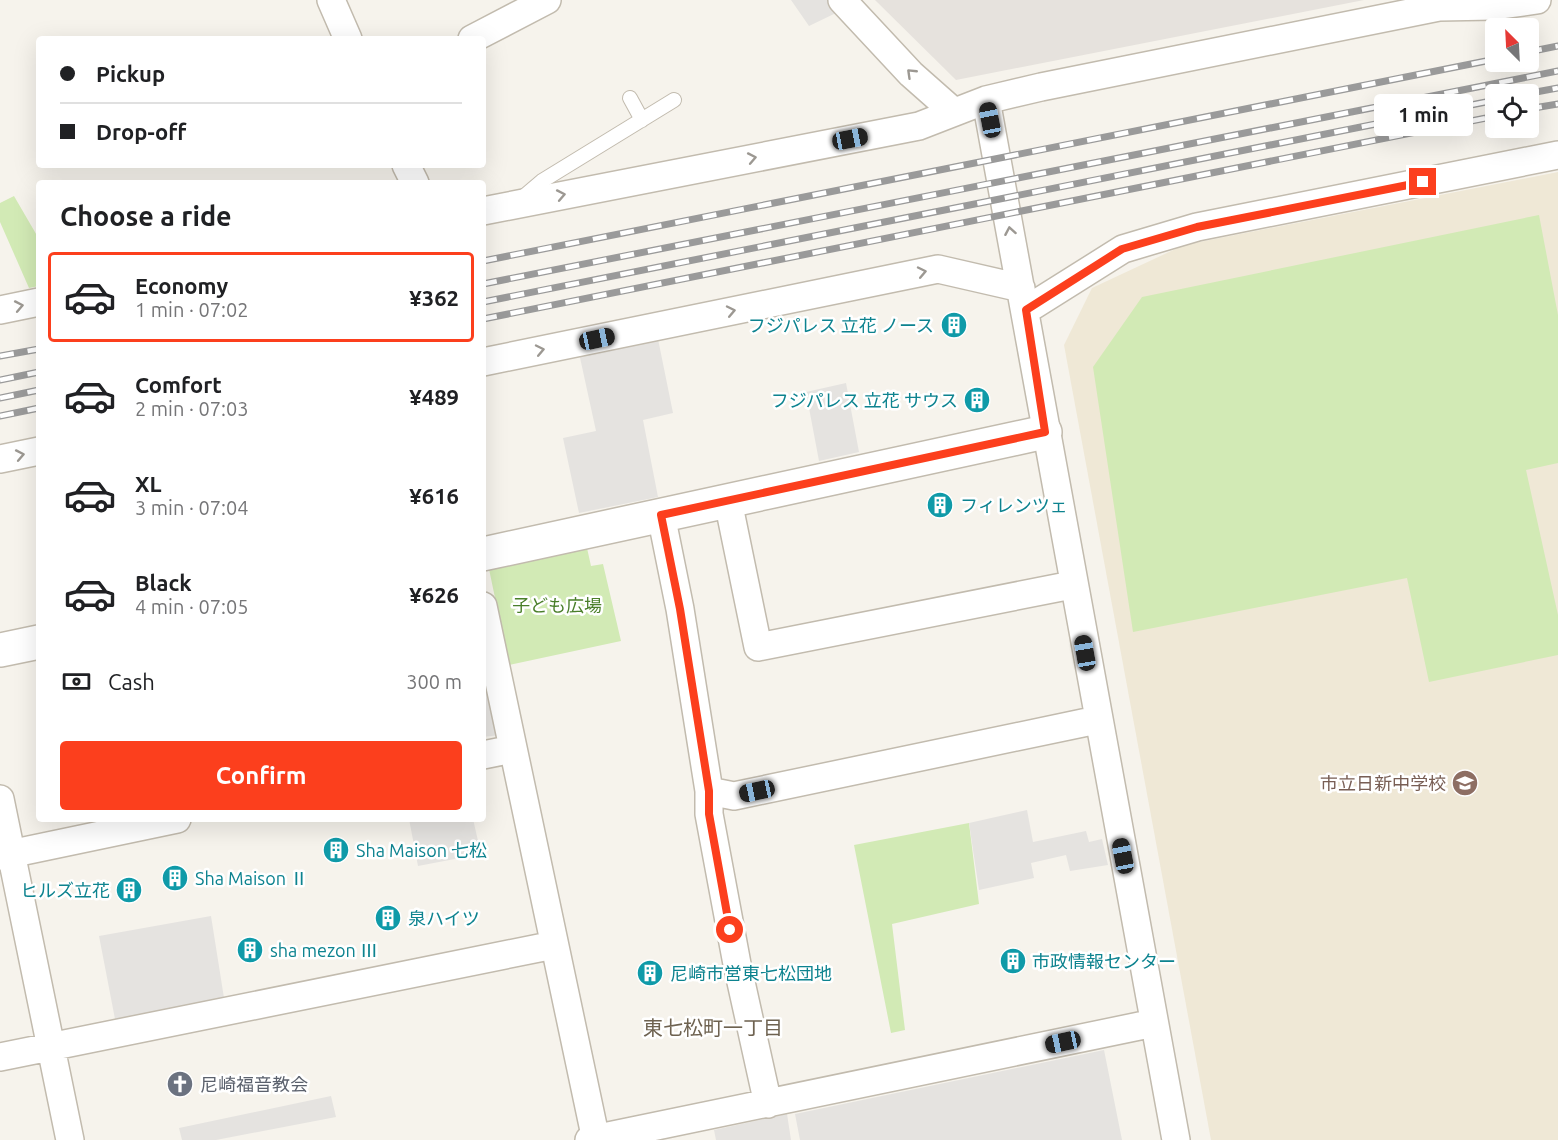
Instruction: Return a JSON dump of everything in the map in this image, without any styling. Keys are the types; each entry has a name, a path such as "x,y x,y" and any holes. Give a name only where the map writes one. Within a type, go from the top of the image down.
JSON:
{"street":[{"path":"331,0 347,36"},
{"path":"478,36 547,0"},
{"path":"842,0 911,74 954,112"},
{"path":"486,210 919,126 986,100 1403,7 1494,6 1537,0"},
{"path":"986,100 1072,585 1176,1140"},
{"path":"486,361 938,269 1023,299 1122,249 1197,227 1558,155"},
{"path":"0,310 36,303"},
{"path":"486,553 1045,432"},
{"path":"0,459 36,452"},
{"path":"728,501 758,647 1072,585"},
{"path":"661,515 680,609 709,791 709,814 735,954 768,1104"},
{"path":"486,620 593,1140 1155,1023"},
{"path":"0,650 36,643"},
{"path":"709,791 734,796 1097,720"},
{"path":"486,754 513,749"},
{"path":"0,799 5,854 52,1047 70,1140"},
{"path":"5,854 162,822"},
{"path":"0,1057 554,945"}],"lane":[{"path":"630,98 642,120"},
{"path":"513,205 546,179 674,100"},
{"path":"537,167 546,179"}],"shaded area":[{"path":"791,0 827,0 836,13 809,26"},
{"path":"875,0 1364,0 956,80"},
{"path":"1558,172 1558,1140 1211,1140 1064,345 1092,288 1184,245"},
{"path":"658,339 673,413 643,420 658,497 579,513 563,438 596,431 579,353"},
{"path":"846,383 859,452 819,461 806,392"},
{"path":"486,673 500,735 486,737"},
{"path":"1027,810 1033,842 1086,831 1089,842 1102,839 1108,865 1070,871 1066,855 1031,863 1034,878 979,890 969,823"},
{"path":"410,822 474,822 481,854 418,866"},
{"path":"211,916 224,998 115,1019 99,936"},
{"path":"1104,1050 1122,1140 800,1140 795,1114"},
{"path":"331,1096 336,1117 216,1140 182,1140 179,1128"},
{"path":"787,1114 791,1140 716,1140 714,1130"}],"green space":[{"path":"14,196 36,234 36,287 29,288 0,222 0,203"},
{"path":"1539,215 1558,315 1558,463 1526,470 1558,615 1558,655 1429,682 1407,578 1133,632 1093,367 1142,297"},
{"name":"子ども広場","path":"587,548 591,566 603,564 621,641 509,665 489,569"},
{"path":"969,823 979,904 892,924 905,1030 891,1033 854,845"}],"railway":[{"path":"1539,50 1558,46"},
{"path":"486,260 1485,61"},
{"path":"486,283 1558,71"},
{"path":"1539,91 1558,88"},
{"path":"486,301 1485,102"},
{"path":"1539,107 1558,104"},
{"path":"486,318 1485,118"},
{"path":"0,356 36,350"},
{"path":"0,380 36,373"},
{"path":"0,398 36,391"},
{"path":"0,416 36,409"}],"place":[{"name":"フジパレス 立花 ノース","path":"954,325"},
{"name":"フジパレス 立花 サウス","path":"977,400"},
{"name":"フィレンツェ","path":"940,505"},
{"name":"市立日新中学校","path":"1465,783"},
{"name":"Sha Maison 七松","path":"336,850"},
{"name":"Sha Maison Ⅱ","path":"175,878"},
{"name":"ヒルズ立花","path":"129,890"},
{"name":"泉ハイツ","path":"388,918"},
{"name":"sha mezon Ⅲ","path":"250,950"},
{"name":"市政情報センター","path":"1013,961"},
{"name":"尼崎市営東七松団地","path":"650,973"},
{"name":"尼崎福音教会","path":"180,1084"}],"district":[{"name":"東七松町一丁目","path":"713,1027"}],"route":[{"path":"730,930 709,814 709,791 680,609 661,515 1045,432 1026,310 1122,249 1197,227 1423,182"}]}
